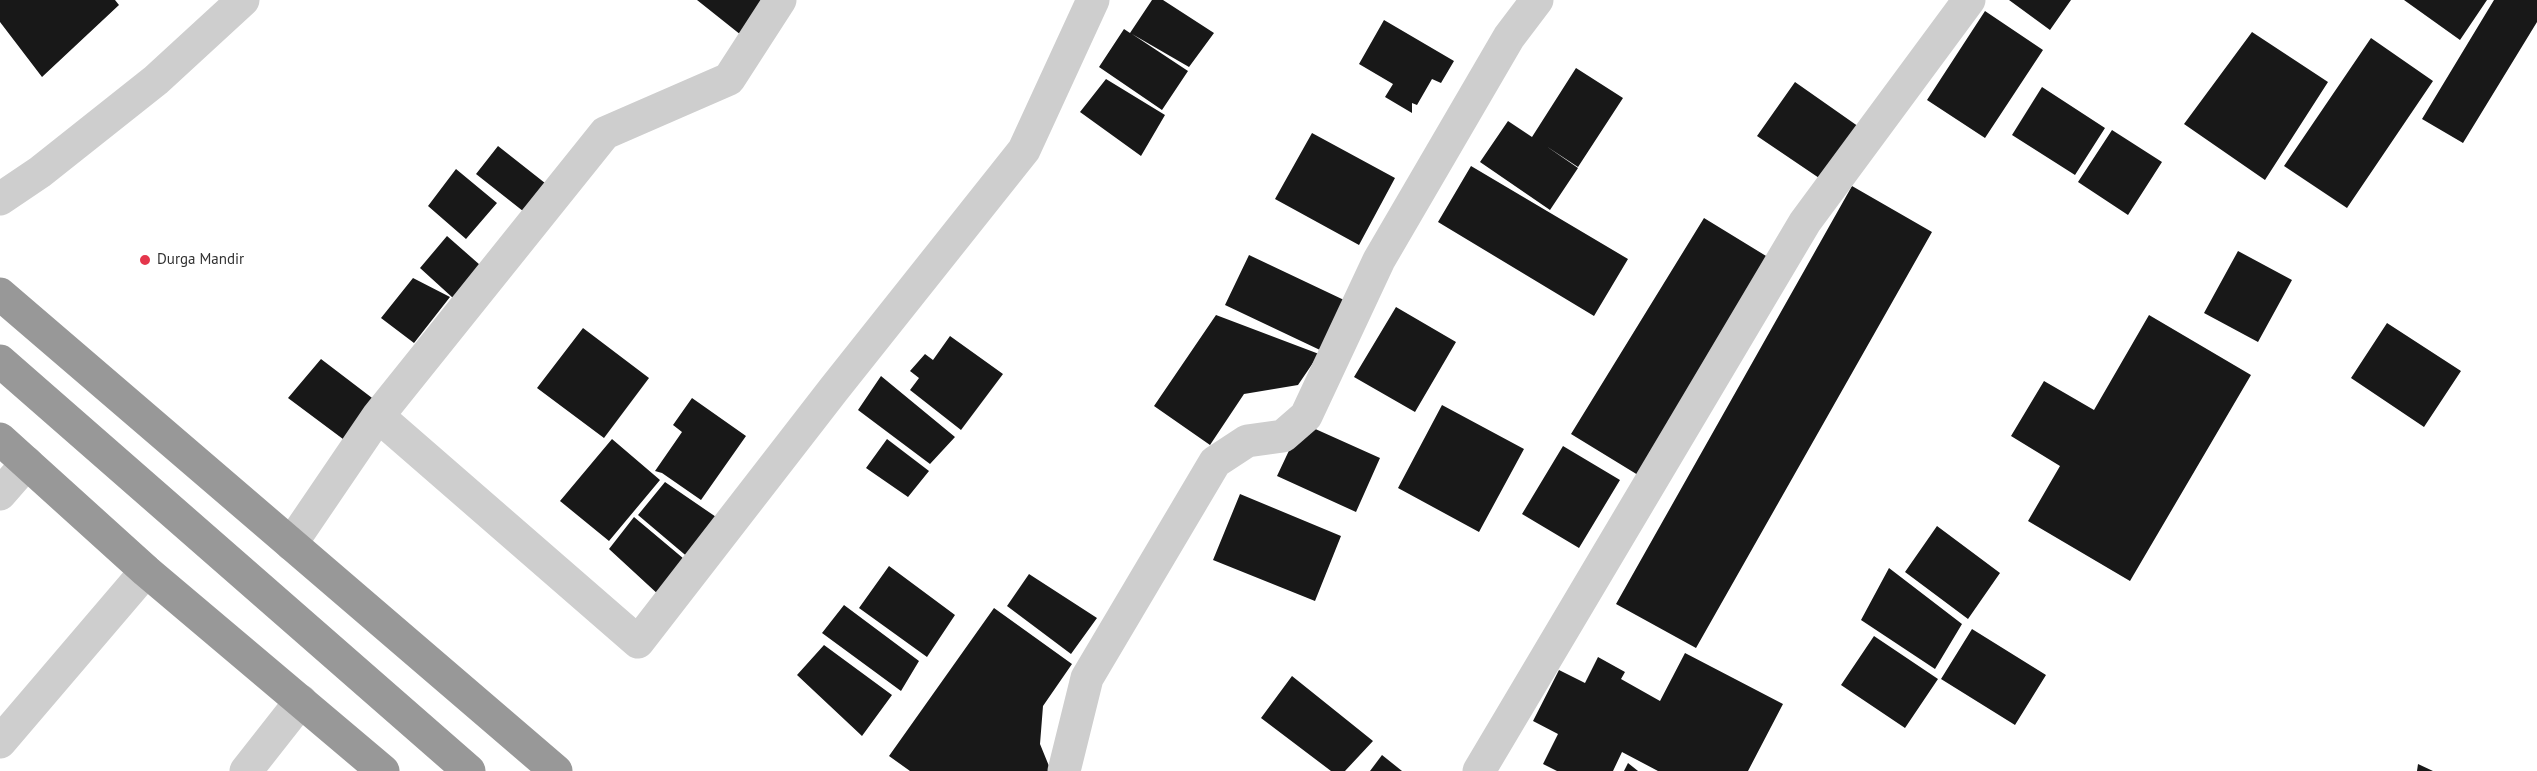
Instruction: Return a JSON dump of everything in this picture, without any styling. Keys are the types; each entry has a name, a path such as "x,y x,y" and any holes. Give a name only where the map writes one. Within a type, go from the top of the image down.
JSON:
{"highway":[{"path":"0,294 556,771"},
{"path":"0,361 469,771"},
{"path":"0,439 146,571 383,771"}],"street":[{"path":"0,200 40,172 156,80 243,0"},
{"path":"291,544 378,417 605,133 729,79 780,0"},
{"path":"378,417 638,642 834,389 1024,150 1093,0"},
{"path":"1064,771 1087,678 1215,462 1247,441 1283,436 1306,416 1379,260 1509,37 1537,0"},
{"path":"1479,771 1805,222 1969,0"},
{"path":"0,494 27,463"},
{"path":"0,742 146,571"},
{"path":"246,771 301,701"}],"building":[{"path":"0,0 115,0 119,5 42,77 0,22"},
{"path":"697,0 770,0 741,35"},
{"path":"1152,0 1163,0 1214,33 1189,67 1132,34 1188,71 1162,110 1099,67 1124,29 1130,33"},
{"path":"2009,0 2071,0 2050,30"},
{"path":"2404,0 2487,0 2460,40"},
{"path":"2494,0 2537,0 2537,22 2463,143 2422,119"},
{"path":"1985,11 2043,50 1985,138 1927,100"},
{"path":"1384,20 1454,61 1441,83 1432,79 1417,105 1412,103 1412,113 1385,97 1393,84 1359,64"},
{"path":"2252,32 2328,82 2265,180 2184,124"},
{"path":"2371,38 2433,81 2347,208 2284,166"},
{"path":"1576,68 1623,98 1578,167 1546,146 1578,168 1550,210 1480,162 1508,121 1532,137"},
{"path":"1106,79 1165,115 1141,156 1080,112"},
{"path":"1795,82 1862,129 1825,182 1757,136"},
{"path":"2042,87 2105,128 2075,175 2012,135"},
{"path":"2112,130 2162,162 2128,215 2078,182"},
{"path":"1312,133 1395,178 1359,245 1275,199"},
{"path":"498,146 550,187 528,215 476,174"},
{"path":"1471,166 1628,259 1594,316 1438,222"},
{"path":"456,169 497,203 466,239 428,206"},
{"path":"1852,186 1932,232 1696,648 1616,604"},
{"path":"1704,218 1771,259 1638,475 1571,434"},
{"path":"447,236 480,265 453,298 420,268"},
{"path":"2238,251 2292,280 2258,342 2204,313"},
{"path":"1249,255 1344,300 1320,350 1225,305"},
{"path":"413,278 450,297 414,343 381,318"},
{"path":"1396,307 1456,342 1415,412 1354,377"},
{"path":"1216,315 1319,354 1298,385 1244,394 1210,445 1154,406"},
{"path":"2149,315 2251,375 2130,581 2028,521 2060,466 2011,436 2044,381 2094,410"},
{"path":"2387,323 2461,371 2424,427 2351,378"},
{"path":"583,328 649,378 604,438 537,388"},
{"path":"950,336 1003,374 961,430 910,390 919,378 910,371 925,354 933,360"},
{"path":"321,359 380,404 351,445 288,398"},
{"path":"881,376 955,437 930,464 858,410"},
{"path":"692,398 746,436 701,500 662,473 655,471 682,432 673,425"},
{"path":"1442,405 1524,449 1479,532 1398,488"},
{"path":"1302,423 1380,458 1356,512 1277,476"},
{"path":"612,439 660,480 609,541 560,501"},
{"path":"887,439 929,471 908,497 866,468"},
{"path":"1563,446 1620,480 1579,548 1522,514"},
{"path":"665,482 719,519 690,559 638,515"},
{"path":"1240,494 1341,536 1315,601 1213,560"},
{"path":"634,517 690,564 660,596 609,549"},
{"path":"1937,526 2000,573 1968,619 1905,572"},
{"path":"889,566 955,615 927,657 859,608"},
{"path":"1889,568 1962,624 1935,669 1861,620"},
{"path":"1029,574 1097,618 1071,654 1007,606"},
{"path":"844,605 919,661 901,691 822,633"},
{"path":"994,608 1072,664 1043,706 1040,744 1051,771 910,771 889,756"},
{"path":"1972,629 2046,675 2015,725 1941,679"},
{"path":"1874,636 1938,679 1905,728 1841,685"},
{"path":"824,645 892,695 862,736 797,675"},
{"path":"1685,653 1783,704 1748,771 1658,771 1622,752 1613,771 1557,771 1543,764 1558,734 1533,721 1559,670 1585,683 1598,657 1625,672 1621,679 1660,701"},
{"path":"1292,676 1373,741 1345,771 1331,771 1261,718"},
{"path":"1382,755 1402,771 1370,771"},
{"path":"1628,763 1638,771 1624,771"},
{"path":"2418,764 2433,771 2417,771"}],"place":[{"name":"Durga Mandir","path":"145,260"}]}
